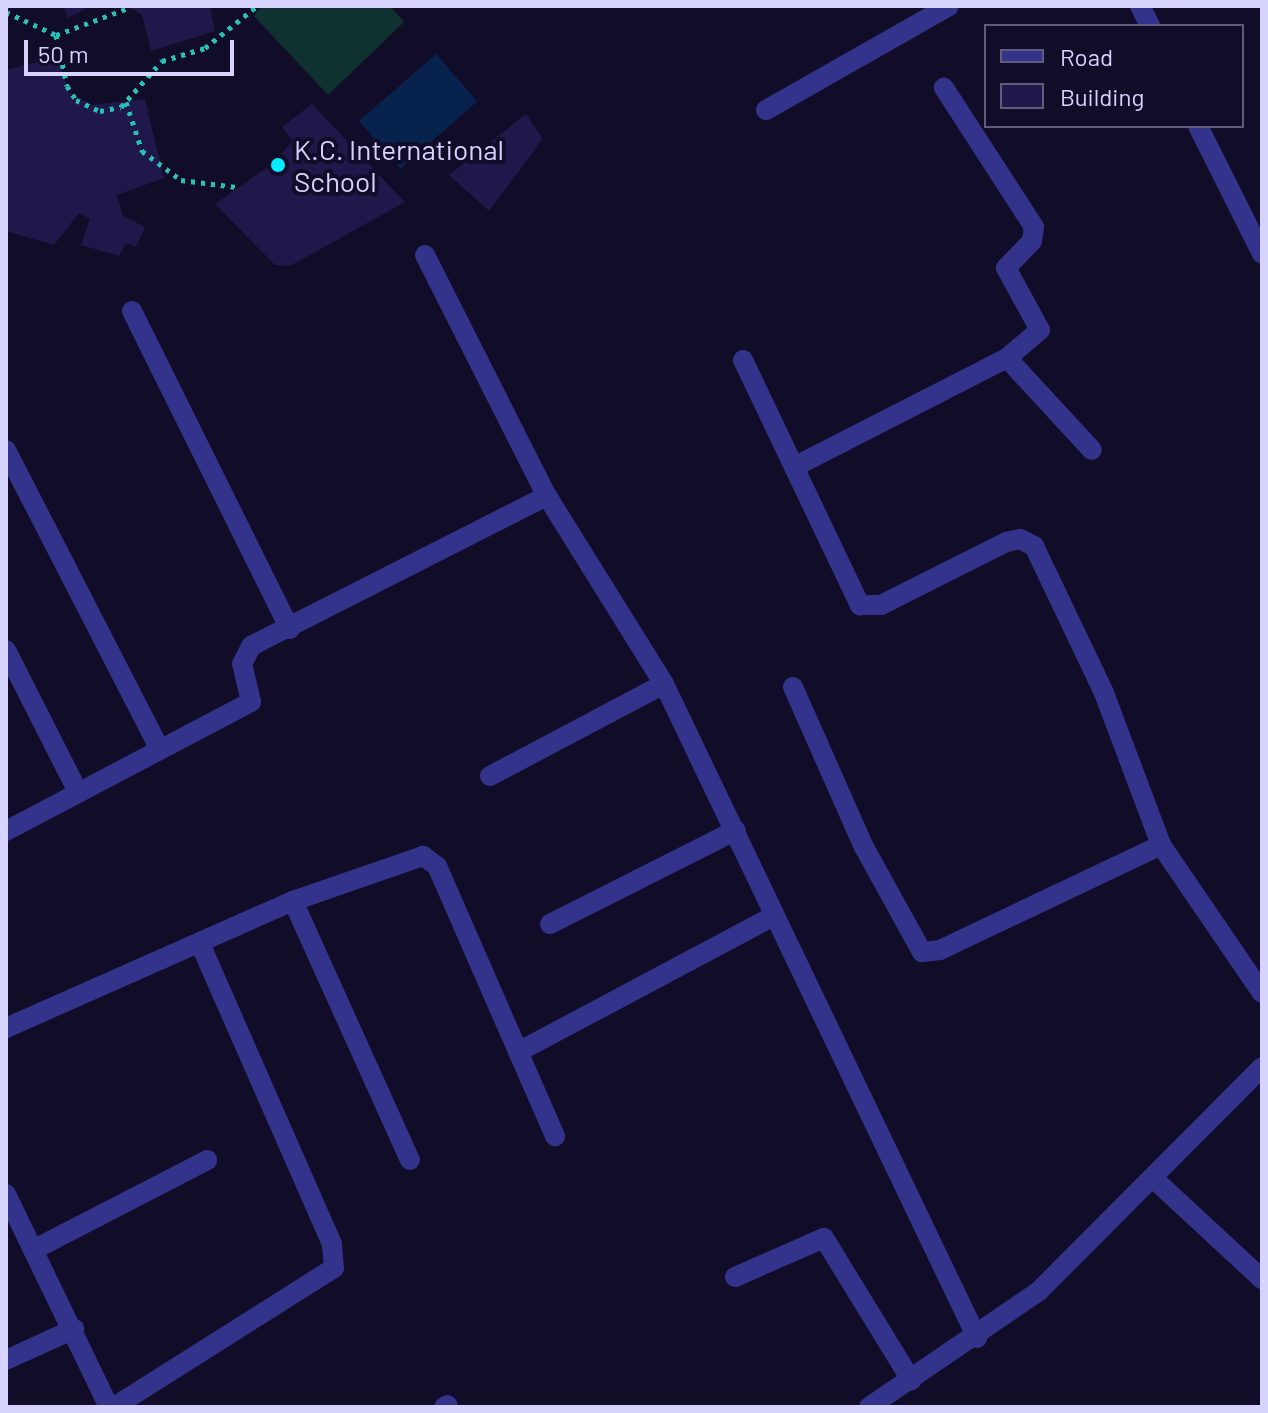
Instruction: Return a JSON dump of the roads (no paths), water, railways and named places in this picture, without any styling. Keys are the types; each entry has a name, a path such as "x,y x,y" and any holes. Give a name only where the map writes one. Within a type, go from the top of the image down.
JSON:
{"street":[{"path":"1140,6 1149,24"},
{"path":"766,110 935,10"},
{"path":"794,467 1007,358 1040,330 1006,268 1032,241 1034,227 944,88"},
{"path":"1199,128 1262,254"},
{"path":"425,255 547,496 664,684 977,1338"},
{"path":"132,311 290,629"},
{"path":"1007,358 1092,450"},
{"path":"743,360 860,605 881,605 1006,542 1020,539 1034,546 1104,693 1161,845 1262,993"},
{"path":"6,450 160,750"},
{"path":"6,831 251,702 245,651 547,496"},
{"path":"6,650 78,792"},
{"path":"490,776 664,684"},
{"path":"793,687 845,808 922,952 940,950 1161,845"},
{"path":"550,924 736,830"},
{"path":"6,1028 293,901 405,858 429,858 555,1136"},
{"path":"293,901 410,1160"},
{"path":"518,1052 774,916"},
{"path":"6,1194 112,1407 334,1268 332,1244 200,944"},
{"path":"869,1407 977,1338 1039,1291 1155,1180 1262,1067"},
{"path":"33,1250 207,1160"},
{"path":"1155,1180 1262,1279"},
{"path":"735,1277 824,1238 911,1380"},
{"path":"6,1360 74,1329"}],"water":[{"path":"436,54 477,102 400,168 359,121"}],"place":[{"name":"K.C. International School","path":"278,165"}]}
